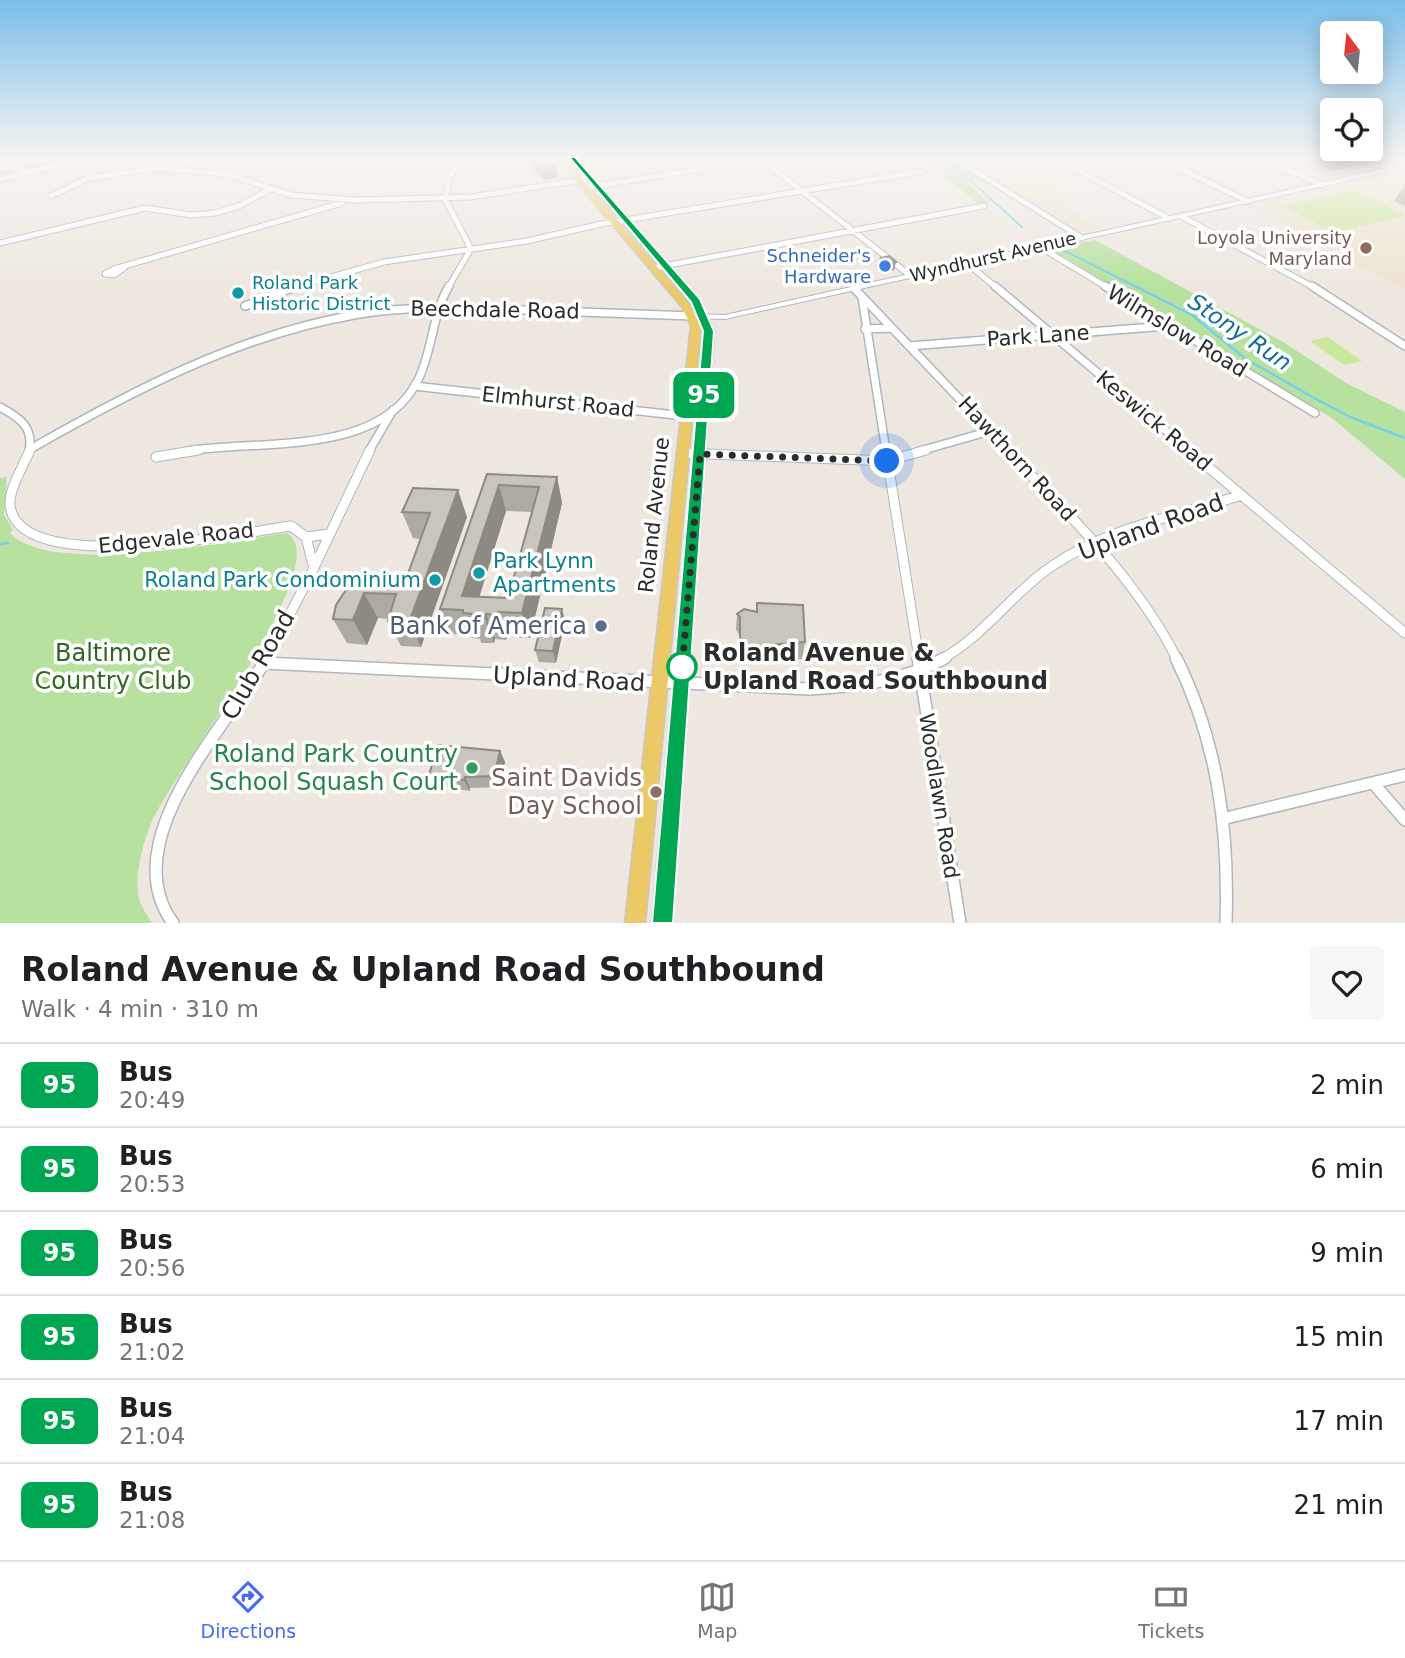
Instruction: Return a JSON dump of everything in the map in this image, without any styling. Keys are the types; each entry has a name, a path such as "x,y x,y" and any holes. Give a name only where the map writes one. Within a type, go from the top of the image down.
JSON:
{"main road":[{"path":"599,202 653,268 699,316"},
{"path":"606,202 665,266 699,316"},
{"name":"Roland Avenue","path":"635,923 699,316"},
{"name":"Roland Avenue","path":"663,923 709,337 699,316"}],"street":[{"path":"0,243 145,208 191,215 215,213 248,202"},
{"path":"315,202 316,209"},
{"path":"125,268 346,202"},
{"path":"446,202 469,249"},
{"path":"244,306 336,273 391,260 744,202"},
{"path":"816,202 911,276"},
{"path":"1025,202 1082,237"},
{"path":"1137,202 1168,219"},
{"name":"Wyndhurst Avenue","path":"699,316 724,317 858,292 911,276 1242,202"},
{"path":"653,268 984,206"},
{"path":"1181,216 1318,289 1405,345"},
{"name":"Wilmslow Road","path":"1040,247 1315,414"},
{"name":"Club Road","path":"173,923 157,896 155,884 160,837 168,816 263,663 376,436 393,410 414,386 430,347 437,307 469,249"},
{"name":"Keswick Road","path":"968,263 1405,634"},
{"name":"Hawthorn Road","path":"858,292 1097,544 1145,603 1182,667 1213,751 1226,818 1226,923"},
{"name":"Woodlawn Road","path":"858,292 960,923"},
{"name":"Beechdale Road","path":"32,448 149,384 245,345 354,315 437,307 699,316"},
{"name":"Park Lane","path":"909,346 1167,326"},
{"path":"865,329 891,328"},
{"name":"Elmhurst Road","path":"414,386 703,418"},
{"path":"0,407 25,421 32,448"},
{"name":"Club Road","path":"355,430 393,410"},
{"path":"156,457 208,448 305,444 355,430 376,436"},
{"path":"683,453 887,461 990,431"},
{"name":"Edgevale Road","path":"32,448 11,497 11,509 23,527 50,540 85,547 120,548 286,526 296,527 306,537 328,534"},
{"name":"Upland Road","path":"263,663 681,685 809,689 867,684 920,673 965,645 1040,575 1069,556 1242,495"},
{"path":"306,537 313,565"},
{"path":"1226,818 1405,775"},
{"path":"1373,783 1405,820"}],"shaded area":[{"path":"1032,202 1061,202 1101,229 1079,231"},
{"name":"Loyola University Maryland","path":"1260,202 1405,202 1405,290 1247,205"}],"green space":[{"path":"1301,202 1379,202 1405,215 1334,233 1284,206"},
{"path":"1095,240 1283,342 1346,383 1405,412 1405,479 1332,418 1050,249"},
{"path":"1328,337 1362,361 1344,365 1310,341"},
{"name":"Baltimore Country Club","path":"7,477 4,515 13,530 10,533 31,546 62,553 142,552 287,533 297,553 290,585 271,627 150,826 137,881 140,902 152,923 0,923 0,478"}],"building":[{"path":"889,256 896,262 888,264 881,258"},
{"path":"487,474 557,477 522,613 498,612 498,615 486,614 485,618 472,618 473,614 463,613 463,610 440,609","holes":["499,485 539,487 508,598 462,596"]},
{"path":"413,488 458,490 409,622 388,621 396,594 364,593 353,620 333,619 336,605 346,590 344,588 347,581 352,577 406,579 430,513 402,512"},
{"path":"757,603 803,605 805,642 745,647 745,639 740,639 740,617 737,614 744,609 757,612"},
{"path":"545,608 562,609 553,651 535,650"},
{"path":"438,745 500,751 494,776 465,777 464,780 429,775"}],"waterway":[{"name":"Stony Run","path":"994,202 1022,227"},
{"name":"Stony Run","path":"1059,248 1135,286"},
{"name":"Stony Run","path":"1135,286 1139,288"},
{"name":"Stony Run","path":"1135,286 1192,315 1246,359 1316,399 1350,417 1405,438"},
{"path":"0,544 8,543"}],"bus line":[{"name":"95","path":"609,202 696,302 709,331 663,923"}],"place":[{"name":"Loyola University Maryland","path":"1366,248"},
{"name":"Schneider's Hardware","path":"885,266"},
{"name":"Roland Park Historic District","path":"238,293"},
{"name":"Park Lynn Apartments","path":"479,573"},
{"name":"Roland Park Condominium","path":"435,580"},
{"name":"Bank of America","path":"601,626"},
{"name":"Roland Avenue & Upland Road Southbound","path":"682,667"},
{"name":"Roland Park Country School Squash Court","path":"472,768"},
{"name":"Saint Davids Day School","path":"656,792"}],"route":[{"path":"682,667 682,670 700,454 887,461"}]}
